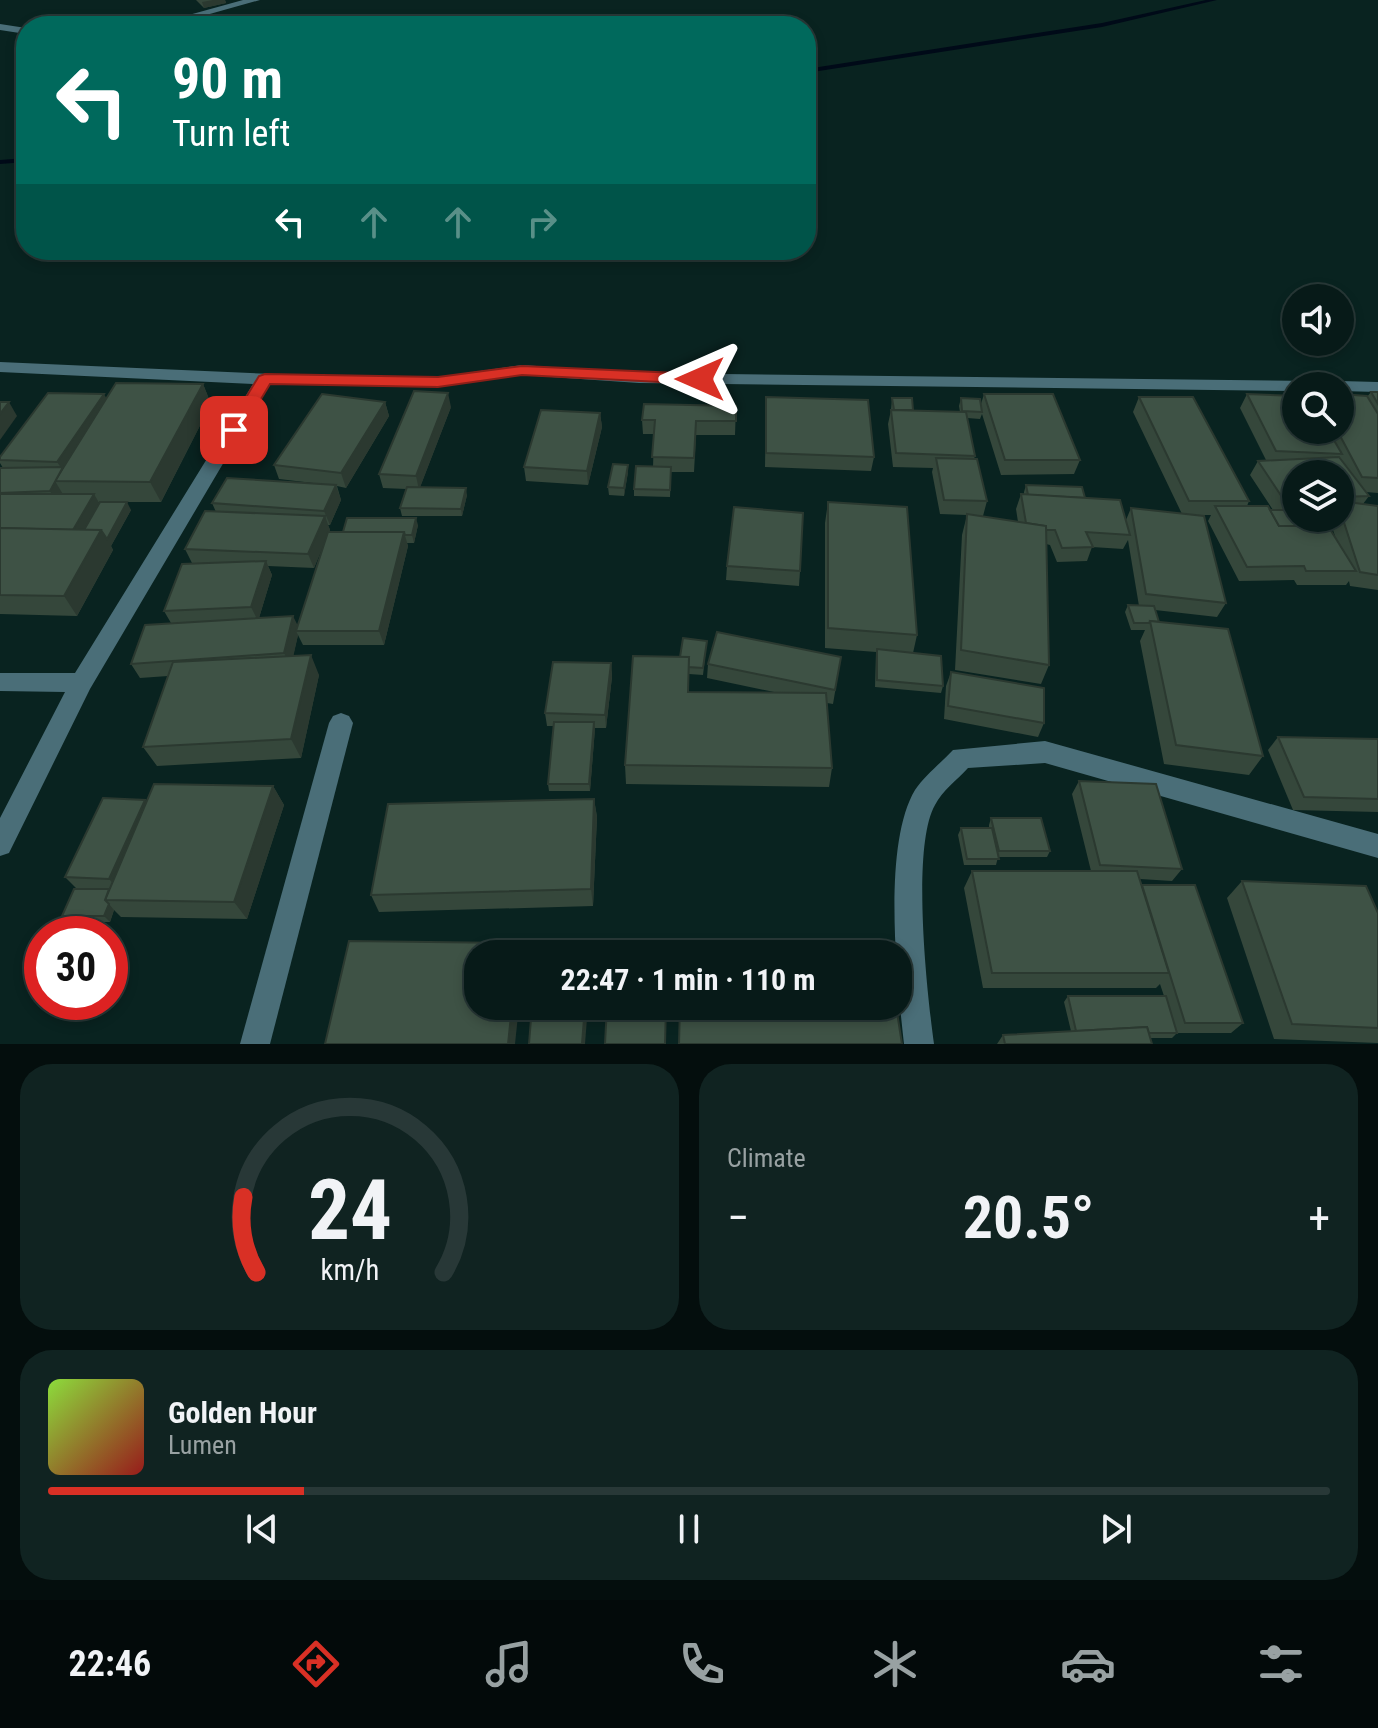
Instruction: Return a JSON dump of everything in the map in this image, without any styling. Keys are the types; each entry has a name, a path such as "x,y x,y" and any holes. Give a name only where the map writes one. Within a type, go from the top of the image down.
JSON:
{"street":[{"path":"197,16 255,0"},
{"path":"0,367 265,379 438,382 522,370 639,378 1282,386"},
{"path":"0,844 81,683 265,379"},
{"path":"1354,386 1378,387"},
{"path":"0,682 81,683"},
{"path":"255,1044 341,723"},
{"path":"919,1044 912,993 911,836 923,800 962,758 1045,752 1378,846"}],"building":[{"path":"116,383 203,384 150,482 55,481"},
{"path":"414,391 448,393 416,476 379,474"},
{"path":"1371,392 1378,392 1378,404"},
{"path":"48,393 104,394 57,462 0,460 0,457"},
{"path":"322,394 385,402 341,473 274,465"},
{"path":"984,394 1053,394 1080,460 1005,460"},
{"path":"1247,394 1282,395 1282,444 1336,444 1342,454 1276,451"},
{"path":"1354,395 1367,396 1378,414 1378,478 1362,477 1344,444 1354,444"},
{"path":"766,397 868,400 874,457 766,453"},
{"path":"1139,397 1193,397 1249,501 1189,501"},
{"path":"892,398 912,398 913,410 894,410"},
{"path":"961,398 980,399 982,412 962,411"},
{"path":"0,402 9,402 0,414"},
{"path":"644,404 736,406 736,421 696,421 694,458 652,457 655,420 642,420"},
{"path":"541,410 600,413 587,471 524,467"},
{"path":"891,410 966,412 975,456 896,453"},
{"path":"1339,457 1341,460 1282,460 1282,497 1258,461"},
{"path":"936,458 977,459 987,501 944,500"},
{"path":"613,464 628,465 624,488 608,487"},
{"path":"636,466 671,467 670,490 634,489"},
{"path":"63,467 50,491 0,493 0,468"},
{"path":"1354,476 1369,496 1354,497"},
{"path":"227,478 336,485 324,511 212,503"},
{"path":"1026,485 1082,487 1085,498 1028,495"},
{"path":"407,487 466,488 461,509 400,508"},
{"path":"0,494 94,494 73,530 0,528"},
{"path":"1021,494 1120,500 1130,535 1086,532 1093,547 1062,548 1055,530 1026,523"},
{"path":"100,502 127,502 107,539 101,530 84,530"},
{"path":"828,502 907,507 917,635 828,628"},
{"path":"1354,503 1378,506 1378,575 1360,572 1347,532 1354,532"},
{"path":"1215,506 1268,506 1279,526 1282,526 1282,532 1332,532 1356,571 1306,571 1304,566 1247,567"},
{"path":"734,507 803,513 800,571 727,566"},
{"path":"1131,508 1204,516 1226,603 1146,594"},
{"path":"1270,510 1282,510 1282,526"},
{"path":"205,511 325,516 308,554 185,549"},
{"path":"967,514 1046,526 1049,665 961,650"},
{"path":"347,518 416,518 412,535 405,535 404,532 343,532"},
{"path":"0,528 101,530 64,596 0,595"},
{"path":"328,532 404,532 379,631 296,631"},
{"path":"266,561 251,607 164,611 182,564"},
{"path":"1128,605 1154,606 1159,622 1134,623"},
{"path":"293,616 284,653 131,664 145,625"},
{"path":"1150,621 1228,629 1263,756 1176,745"},
{"path":"717,632 841,657 835,690 708,664"},
{"path":"683,638 707,641 703,668 688,667 689,657 680,657"},
{"path":"877,649 941,656 943,686 877,680"},
{"path":"311,655 291,739 143,747 173,662"},
{"path":"633,656 689,657 688,692 826,693 832,768 625,765"},
{"path":"553,662 611,663 605,715 545,713"},
{"path":"951,672 1044,688 1044,723 948,706"},
{"path":"554,722 594,722 589,784 548,784"},
{"path":"1278,737 1378,739 1378,799 1304,797"},
{"path":"1079,781 1156,784 1182,869 1100,865"},
{"path":"154,784 273,786 234,902 105,900"},
{"path":"103,798 145,800 109,879 65,877"},
{"path":"594,799 591,889 371,895 388,804"},
{"path":"991,818 1041,818 1050,851 999,851"},
{"path":"961,828 992,828 999,859 967,859"},
{"path":"972,871 1137,871 1169,973 992,973"},
{"path":"1242,881 1366,886 1378,913 1378,1028 1292,1024"},
{"path":"1142,885 1195,885 1243,1023 1185,1023"},
{"path":"74,889 109,889 105,900 109,904 104,916 62,916"},
{"path":"349,941 464,942 464,1020 511,1020 508,1044 325,1044"},
{"path":"1068,996 1166,996 1177,1033 1149,1033 1147,1027 1076,1031"},
{"path":"531,1020 584,1020 582,1044 529,1044"},
{"path":"606,1020 666,1020 665,1044 605,1044"},
{"path":"680,1020 898,1020 902,1044 679,1044"},
{"path":"1147,1027 1152,1044 1005,1044 1003,1035"}],"waterway":[{"path":"816,69 1102,25 1214,0"},
{"path":"0,162 16,161"}],"route":[{"path":"234,430 265,379 438,382 522,370 700,379"}]}
